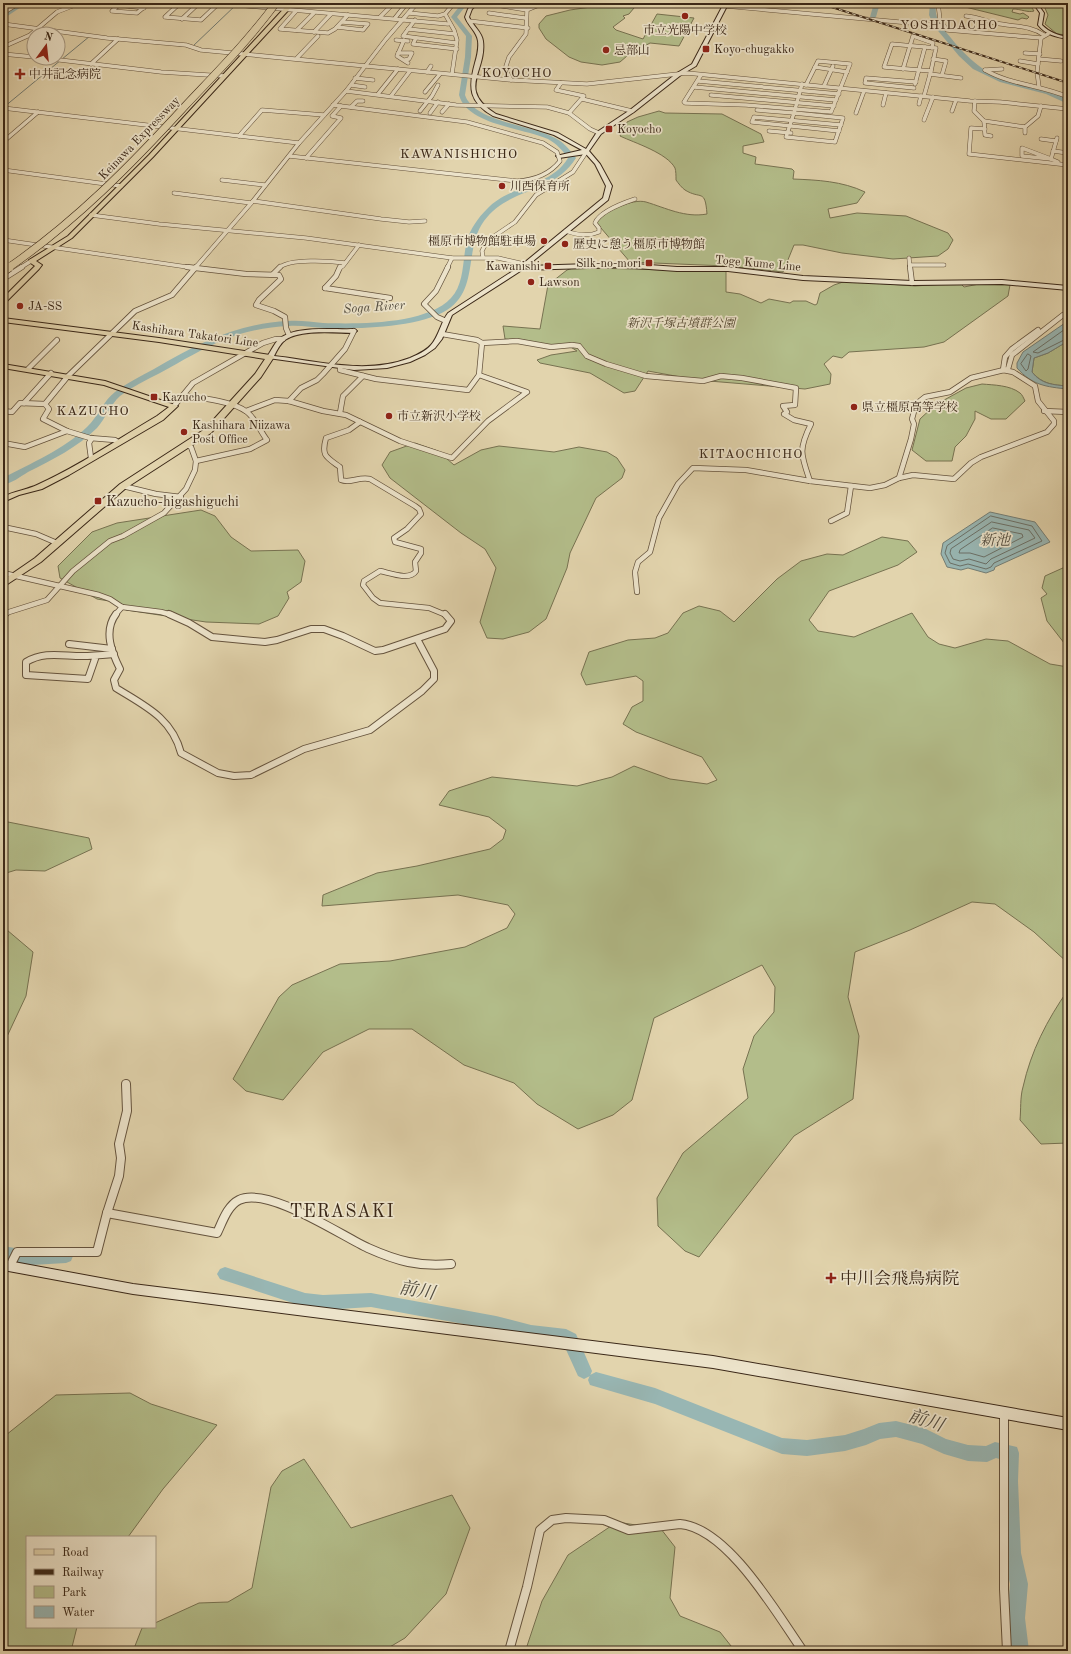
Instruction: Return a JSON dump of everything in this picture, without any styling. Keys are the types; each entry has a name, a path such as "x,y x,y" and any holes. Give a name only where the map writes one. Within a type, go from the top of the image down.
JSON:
{"highway":[{"name":"Keinawa Expressway","path":"3,270 55,235 113,181 243,43 276,3"}],"main road":[{"path":"3,302 38,268 39,265 31,261 70,236 121,186 177,128 292,3"},
{"path":"44,246 66,236 78,228"},
{"name":"Kashihara Takatori Line","path":"3,320 270,357 262,370 213,426 188,445 123,486 38,560 3,584"},
{"path":"3,366 68,376 120,387 174,406"},
{"path":"3,500 16,493 39,487 160,418 174,406"}],"street":[{"path":"3,13 19,3"},
{"path":"41,26 57,12 80,3"},
{"path":"110,3 144,8"},
{"path":"119,4 112,11 137,13 149,3"},
{"path":"180,3 165,17 201,20 219,3"},
{"path":"182,19 199,3"},
{"path":"215,3 314,13 395,18 448,24"},
{"path":"395,18 407,3"},
{"path":"45,404 68,376 135,311 172,295 252,202 299,143 346,91 417,3"},
{"path":"409,13 438,16 445,14 454,3"},
{"path":"468,19 470,9 476,3"},
{"path":"483,3 527,10 543,4"},
{"path":"533,3 543,4"},
{"path":"696,3 818,14 869,21 942,26 947,30 989,34 1068,38"},
{"path":"938,3 938,11 942,26"},
{"path":"486,19 496,4"},
{"path":"1039,4 1042,13 1040,25 1044,36 1038,64 1037,80 1039,87"},
{"path":"380,17 392,5"},
{"path":"482,258 482,248 489,238 514,222 538,193 573,172 577,168 584,152 599,132 632,112 679,74 694,65 725,6"},
{"path":"511,80 506,70 506,63 524,38 528,28 526,19 527,10"},
{"path":"296,11 280,28 328,33 337,27 348,15"},
{"path":"297,30 314,13"},
{"path":"489,13 526,19"},
{"path":"314,32 331,14"},
{"path":"445,14 448,24 455,31 457,49 453,74"},
{"path":"966,16 1039,30 1044,36"},
{"path":"468,19 526,19"},
{"path":"468,19 528,28"},
{"path":"270,357 340,368 371,369 396,365 408,361 430,349 442,334 450,314 523,266 566,231 599,207 606,199 609,186 602,172 584,152 555,133 495,116 481,106 474,95 473,76 481,42 474,26 468,19"},
{"path":"414,39 403,36 415,20"},
{"path":"989,34 988,27 991,21"},
{"path":"337,27 363,30 368,24 342,22"},
{"path":"3,24 26,27"},
{"path":"408,29 455,34"},
{"path":"66,34 245,54 511,80 587,84 679,74 701,75 956,100 1000,102 1068,109"},
{"path":"297,58 318,36"},
{"path":"903,69 913,36 933,43 932,48"},
{"path":"3,47 26,37"},
{"path":"91,64 117,39"},
{"path":"414,39 413,44 457,49"},
{"path":"396,40 414,39 456,42"},
{"path":"404,40 397,56 408,63"},
{"path":"919,104 930,72 936,48 892,44 884,67 919,70 930,72 942,75 961,78"},
{"path":"913,95 925,47"},
{"path":"398,53 412,53 409,59 405,60"},
{"path":"1025,53 1039,57 1061,60"},
{"path":"3,54 26,55"},
{"path":"933,59 946,61 942,75"},
{"path":"66,61 199,76 224,76"},
{"path":"701,75 684,102 751,105 795,108 831,112 850,64 818,61 800,90 795,108 793,113 788,133"},
{"path":"1020,61 1038,64"},
{"path":"824,86 835,63"},
{"path":"427,72 431,66"},
{"path":"1002,69 995,66 985,70 1012,81 1039,87 1068,97"},
{"path":"814,67 847,72"},
{"path":"378,94 398,69"},
{"path":"391,96 410,71"},
{"path":"425,92 440,74"},
{"path":"355,78 373,80"},
{"path":"914,88 865,83 866,78 916,82"},
{"path":"698,81 839,94"},
{"path":"561,83 556,90 584,96 575,108 568,113"},
{"path":"350,85 365,86"},
{"path":"420,111 428,100 431,99 438,85"},
{"path":"694,87 836,100"},
{"path":"705,104 714,89"},
{"path":"346,91 428,100 458,105 547,107 568,113 590,129 599,132"},
{"path":"856,112 864,91"},
{"path":"883,105 886,93"},
{"path":"711,95 834,106"},
{"path":"924,120 934,97"},
{"path":"582,99 632,112"},
{"path":"952,110 956,100"},
{"path":"351,107 357,101 363,101"},
{"path":"975,101 974,111 984,121 1025,127 1038,116 1041,106"},
{"path":"430,113 438,102"},
{"path":"442,112 449,104"},
{"path":"333,105 467,122 543,143 555,149 561,156"},
{"path":"306,158 341,118 332,116 341,106"},
{"path":"4,108 299,143"},
{"path":"239,136 262,110 324,115"},
{"path":"757,110 843,118 836,138 769,131"},
{"path":"3,142 38,112"},
{"path":"839,132 752,122 754,117 841,125"},
{"path":"984,121 985,135 991,136"},
{"path":"1025,127 1025,133"},
{"path":"985,129 971,128 969,154 1066,165"},
{"path":"1041,139 1056,139 1051,159"},
{"path":"1051,159 1022,156 1022,148 1036,152 1066,165"},
{"path":"1053,151 1068,153"},
{"path":"561,156 584,152"},
{"path":"289,156 517,181 532,180 540,177 557,166 561,156"},
{"path":"3,170 121,186"},
{"path":"222,180 266,185"},
{"path":"174,193 381,219 409,222 425,221"},
{"path":"566,231 579,235 595,234 599,232 599,228 595,223 597,218 618,205 635,199"},
{"path":"91,215 227,231 306,238 452,258 502,258 523,266"},
{"path":"3,240 195,268 246,274 278,275 282,279 259,300 256,306 274,311 285,317 286,337 270,357"},
{"path":"359,245 325,288 390,298"},
{"path":"3,270 31,251 44,246"},
{"path":"446,321 437,317 424,304 436,291 452,258"},
{"path":"909,258 912,283"},
{"path":"3,279 31,261"},
{"path":"273,274 282,265 287,263 333,261 345,263"},
{"path":"161,269 165,264"},
{"name":"Toge Kume Line","path":"523,266 621,265 678,269 728,269 803,278 912,283 1002,282 1068,288"},
{"path":"910,265 944,266"},
{"path":"899,478 911,439 914,424 912,419 916,404 925,397 950,392 971,378 1008,369 1012,355 1068,312"},
{"path":"174,406 193,383 263,343 300,333 354,331 345,349 317,380 301,388 289,401"},
{"path":"442,334 477,340 482,343 517,341 552,347 572,345 579,346 588,356 606,364 646,376 703,382 721,376 796,388 795,405 783,406 787,412 784,414 794,420 810,424 805,436 801,454 810,481"},
{"path":"28,369 57,340"},
{"path":"340,368 340,370 363,376 468,390 479,375 482,343"},
{"path":"637,592 635,572 638,562 650,552 660,518 678,484 693,468 746,470 810,481 874,488 885,485 899,478 913,475 926,475 954,479 971,463 981,457 1047,432 1051,428 1054,421 1044,411 1039,402 1035,391 1035,386 1013,372 1003,370"},
{"path":"24,403 51,373"},
{"path":"246,411 275,400 289,401 322,411 340,413 400,441 452,458 495,415 520,399 527,392 479,375"},
{"path":"340,413 343,396 363,376"},
{"path":"183,396 198,398 246,411 260,427 268,440 250,449 196,461"},
{"path":"3,411 12,412 20,403 45,404 49,409 43,419 70,432 91,438 109,439 118,442"},
{"path":"1044,411 1068,412"},
{"path":"3,573 110,599 122,607 161,612 171,615 189,623 212,637 219,638 261,641 272,640 307,630 324,629 375,651 383,650 445,629 451,621 449,618 434,610 379,603 368,593 362,583 368,577 380,571 408,576 414,574 416,571 415,562 421,553 421,549 395,542 394,538 419,518 421,514 419,509 371,479 361,477 348,482 341,480 340,467 325,456 323,448 326,438 349,430 360,422"},
{"path":"3,443 25,447 70,432"},
{"path":"91,438 89,443 91,458"},
{"path":"3,616 10,612 47,600 73,571 110,541 156,519 164,513 181,497 195,470 196,461 191,447 188,445"},
{"path":"123,486 156,494 181,497"},
{"path":"831,521 842,517 847,513 851,486"},
{"path":"3,527 36,534 57,544"},
{"path":"122,607 112,619 110,628 113,651 120,669 113,678 113,684 116,688 149,708 166,722 180,743 181,753 218,773 239,776 251,775 280,760 316,745 370,730 422,691 435,676 427,656 417,639"},
{"path":"69,644 113,651"},
{"path":"96,656 88,679 26,675 26,662 32,657 43,655 96,656 113,651"},
{"path":"11,1261 97,1252 107,1213 119,1176 121,1158 119,1144 126,1110 126,1084"},
{"path":"107,1213 217,1233 229,1210 237,1201 249,1197 287,1206 314,1218 368,1248 388,1255 419,1265 451,1264"},
{"path":"11,1261 133,1289 564,1342 744,1367 1068,1424"},
{"path":"1004,1413 1002,1460 1004,1589 1007,1651"},
{"path":"509,1651 527,1587 540,1530 546,1523 554,1519 597,1518 610,1521 622,1528 635,1530 676,1523 690,1526 702,1531 720,1543 745,1570 803,1651"}],"green space":[{"path":"619,3 631,3 634,8 629,14 623,16 625,18 613,27 616,30 643,39 657,14 694,18 679,46 650,43 627,56 620,62 602,65 581,62 569,57 546,39 539,28 539,24 546,16 570,10"},
{"path":"949,3 1019,3 1029,6 1034,11 1029,12 1013,9 1012,12 1020,14 1023,13 1029,17 1027,19 1022,18 1018,20"},
{"path":"1044,6 1068,6 1068,35 1057,34 1045,24 1048,15"},
{"path":"659,111 665,113 722,114 761,134 764,142 743,146 743,153 756,157 755,164 792,169 794,171 793,179 838,183 865,192 857,203 828,209 830,218 857,213 906,216 948,233 953,240 948,249 938,256 893,259 842,253 803,245 794,245 783,272 726,266 630,262 595,221 605,214 626,204 640,201 683,214 707,214 705,201 703,198 690,193 681,187 676,180 675,168 671,163 658,153 620,136 627,122"},
{"name":"新沢千塚古墳群公園","path":"573,268 726,271 726,292 740,294 761,303 769,299 790,303 793,301 806,301 815,305 817,304 820,293 834,285 846,281 915,286 960,283 964,287 979,284 1010,285 1008,296 944,342 924,347 849,352 842,358 833,356 824,364 831,374 830,384 805,389 697,380 648,371 635,391 624,393 590,373 540,363 537,360 551,355 577,351 569,346 555,346 505,339 503,326 540,329 548,285 567,270"},
{"path":"1068,341 1068,386 1048,383 1040,379 1032,372 1034,358 1048,353"},
{"path":"982,384 1011,388 1021,394 1025,401 1006,419 991,419 975,411 975,419 966,436 955,447 952,461 926,461 912,450 920,419 935,405 966,388"},
{"path":"415,443 438,451 454,465 481,450 499,446 554,452 579,447 607,452 617,458 625,470 622,478 596,498 570,553 567,568 546,619 529,632 503,639 487,638 480,622 496,568 485,549 461,533 390,478 382,465 390,452"},
{"path":"201,510 215,516 231,537 251,551 298,550 305,561 301,582 287,592 289,598 278,616 259,624 206,622 126,610 115,602 97,599 60,578 58,566 92,532 117,523"},
{"path":"882,537 908,541 917,552 898,565 829,591 809,620 818,631 854,637 912,613 928,637 939,644 955,648 986,639 1008,641 1050,664 1068,667 1068,963 1034,932 995,904 972,902 910,930 855,952 848,997 859,1036 853,1099 794,1136 699,1257 685,1251 658,1226 657,1198 683,1153 748,1098 743,1069 754,1036 774,1012 775,987 762,965 654,1018 632,1100 613,1115 578,1129 537,1104 514,1083 464,1065 412,1029 369,1029 323,1052 283,1100 246,1091 233,1079 279,997 292,985 340,964 390,961 465,947 507,928 515,914 508,905 458,895 322,906 323,895 377,873 417,866 490,849 503,839 506,830 489,817 439,805 449,791 492,777 577,786 612,777 634,766 670,779 707,784 717,780 702,757 636,732 623,724 632,707 643,701 643,681 636,676 586,685 581,674 589,652 628,640 655,638 668,633 683,613 699,606 720,611 734,622 777,579 801,561 827,554 843,555"},
{"path":"1065,567 1068,569 1068,648 1047,621 1041,598 1047,594 1042,588 1045,576"},
{"path":"3,821 89,838 92,849 45,871 16,870 3,874"},
{"path":"3,929 7,930 33,952 26,996 3,1045"},
{"path":"1068,990 1068,1143 1041,1144 1020,1120 1022,1091 1035,1048 1053,1013"},
{"path":"130,1393 151,1404 217,1425 163,1489 129,1536 26,1536 26,1628 77,1628 71,1651 3,1651 3,1441 6,1435 56,1395"},
{"path":"304,1459 351,1528 452,1495 470,1528 446,1594 405,1638 383,1651 133,1651 142,1628 156,1628 156,1623 199,1603 228,1602 252,1588 271,1487 282,1471"},
{"path":"617,1522 661,1529 675,1547 670,1598 680,1616 720,1632 735,1651 524,1651 542,1601 568,1555"}],"water":[{"path":"1065,323 1068,323 1068,341 1048,353 1034,358 1032,372 1043,381 1068,386 1068,389 1046,386 1034,382 1017,368 1017,363 1023,352"},
{"name":"新池","path":"990,512 1035,522 1050,542 995,567 994,570 986,573 968,568 961,570 947,567 941,554 943,543"}],"waterway":[{"path":"3,17 24,3"},
{"path":"179,46 192,47 238,3"},
{"name":"Soga River","path":"3,482 52,456 80,438 98,421 113,398 125,388 212,342 232,334 263,326 279,324 295,323 343,326 380,324 417,318 432,314 444,308 454,299 461,289 465,278 474,230 491,208 507,197 549,180 559,174 572,158 563,146 552,138 539,133 496,122 483,116 464,100 462,95 468,57 469,36 454,17 465,3"},
{"path":"873,17 877,3"},
{"path":"933,3 932,15 937,26 954,47 968,61 984,73 1002,81 1049,92 1068,102"},
{"path":"4,107 90,36"},
{"name":"前川","path":"3,1253 32,1258 66,1256"},
{"name":"前川","path":"225,1274 248,1280 305,1300 316,1302 371,1300 496,1323 531,1332 566,1336 570,1339 584,1371"},
{"name":"前川","path":"596,1380 655,1396 782,1446 807,1448 845,1443 866,1437 879,1431 896,1429 924,1436 944,1446 968,1453 987,1454 995,1450 1011,1453 1010,1481 1012,1553 1019,1584 1016,1618 1020,1651"}],"railway":[{"path":"819,3 1068,83"}],"place":[{"name":"市立光陽中学校","path":"685,16"},
{"name":"Koyo-chugakko","path":"706,49"},
{"name":"忌部山","path":"606,50"},
{"name":"中井記念病院","path":"20,74"},
{"name":"Koyocho","path":"609,129"},
{"name":"川西保育所","path":"502,186"},
{"name":"橿原市博物館駐車場","path":"544,241"},
{"name":"歴史に憩う橿原市博物館","path":"565,244"},
{"name":"Silk-no-mori","path":"649,263"},
{"name":"Kawanishi","path":"548,266"},
{"name":"Lawson","path":"531,282"},
{"name":"JA-SS","path":"20,306"},
{"name":"Kazucho","path":"154,397"},
{"name":"県立橿原高等学校","path":"854,407"},
{"name":"市立新沢小学校","path":"389,416"},
{"name":"Kashihara Niizawa Post Office","path":"184,432"},
{"name":"Kazucho-higashiguchi","path":"98,501"},
{"name":"中川会飛鳥病院","path":"831,1278"}],"district":[{"name":"YOSHIDACHO","path":"949,24"},
{"name":"KOYOCHO","path":"517,72"},
{"name":"KAWANISHICHO","path":"459,153"},
{"name":"KAZUCHO","path":"93,410"},
{"name":"KITAOCHICHO","path":"751,453"},
{"name":"TERASAKI","path":"342,1211"}]}
